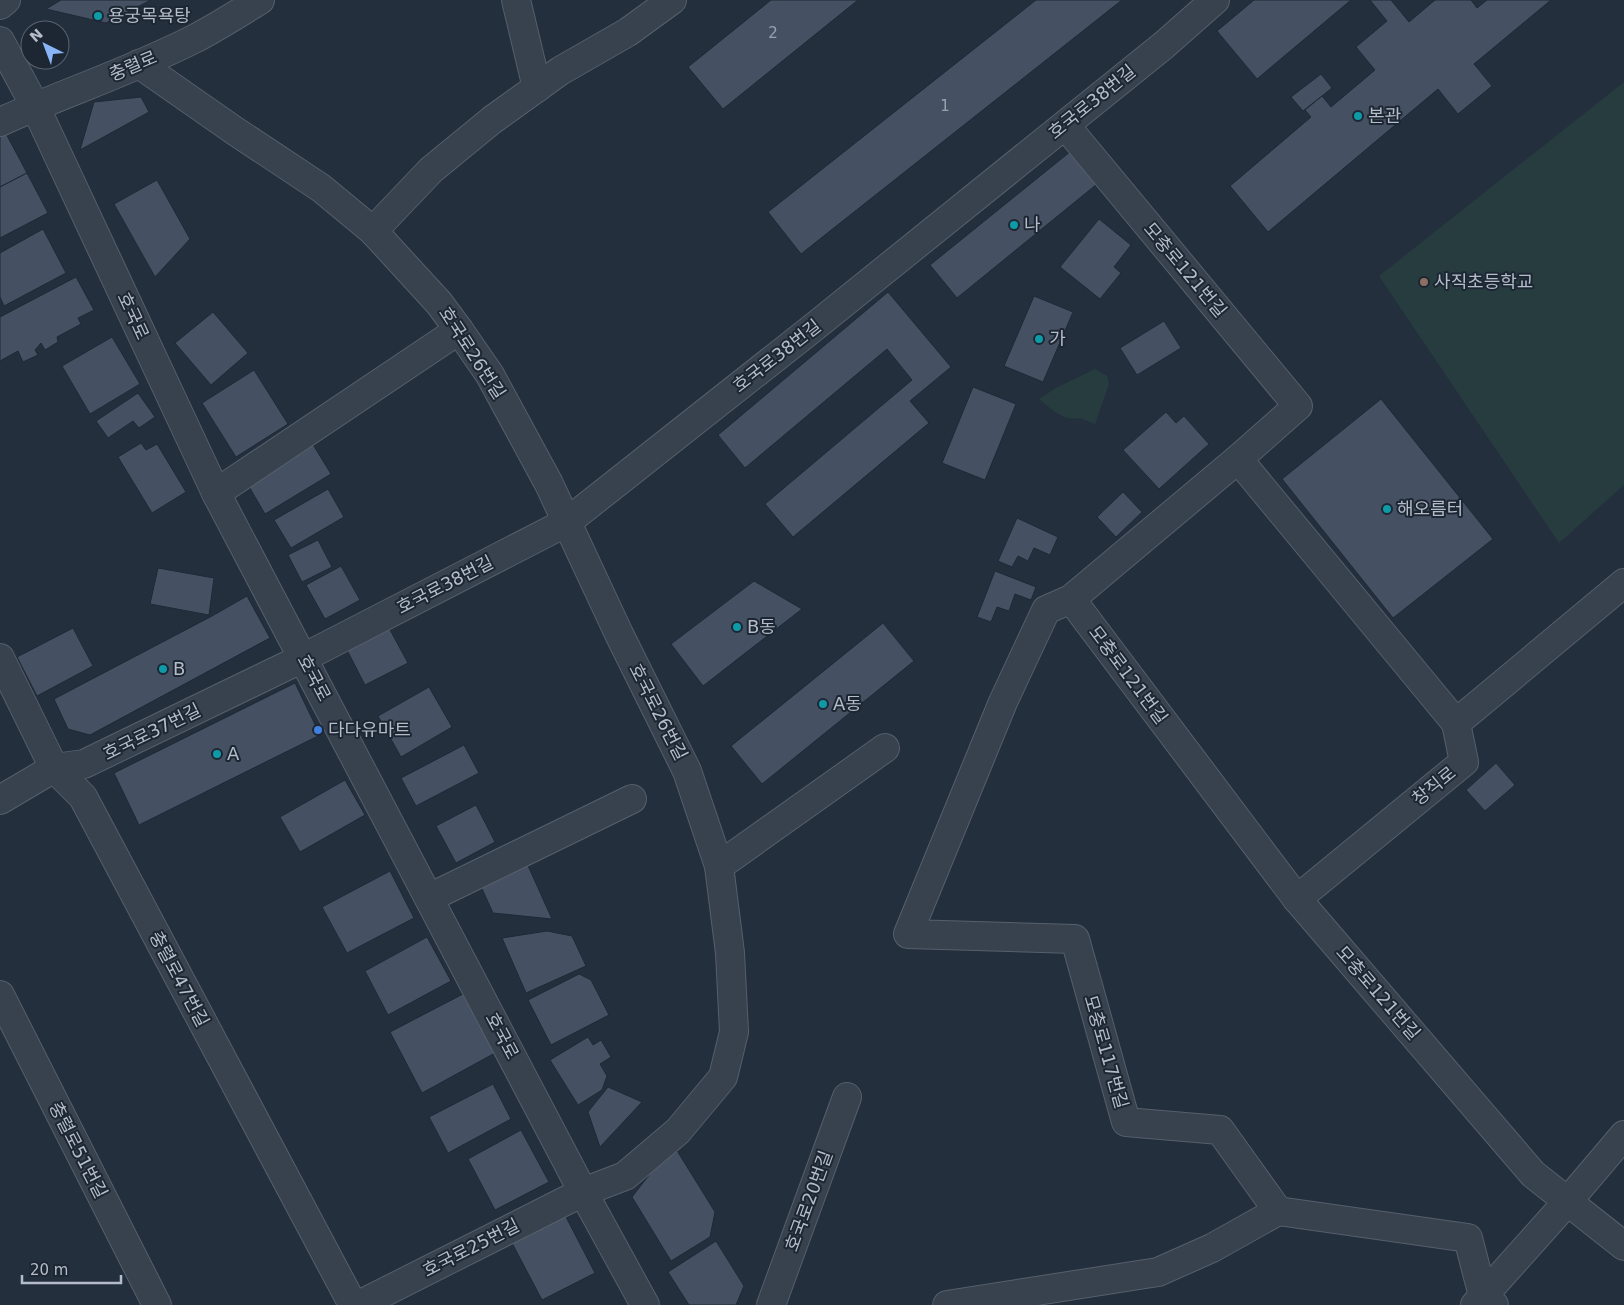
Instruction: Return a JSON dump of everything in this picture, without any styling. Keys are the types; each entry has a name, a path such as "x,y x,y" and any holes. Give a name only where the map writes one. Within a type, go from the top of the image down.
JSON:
{"street":[{"path":"0,5 6,0"},
{"name":"충렬로","path":"0,122 139,64 195,38 260,0"},
{"path":"516,0 537,88"},
{"path":"372,231 430,170 492,120 560,71 628,32 672,0"},
{"name":"호국로38번길","path":"303,658 567,522 814,327 1164,44 1215,0"},
{"name":"호국로","path":"0,42 35,106 216,493 583,1192 645,1305"},
{"name":"호국로26번길","path":"139,64 235,132 321,188 372,231 439,303 460,330 490,375 549,484 619,634 687,771 719,866 730,952 734,1032 723,1077 678,1131 625,1176 583,1192"},
{"name":"모충로121번길","path":"1065,124 1298,406 1238,459 1071,599 1297,899 1533,1174 1624,1246"},
{"path":"216,493 460,330"},
{"path":"1238,459 1456,723 1624,583"},
{"name":"모충로117번길","path":"1071,599 1046,610 1003,702 908,934 1075,939 1126,1122 1220,1130 1278,1211"},
{"name":"충렬로47번길","path":"0,658 54,768 83,798 353,1305"},
{"name":"호국로37번길","path":"0,800 54,768 84,764 303,658"},
{"name":"창직로","path":"1297,899 1464,762 1456,723"},
{"path":"719,866 885,748"},
{"path":"429,898 632,799"},
{"name":"충렬로51번길","path":"0,995 157,1305"},
{"name":"호국로20번길","path":"771,1305 847,1096"},
{"path":"1484,1302 1624,1135"},
{"name":"호국로25번길","path":"359,1305 583,1192"},
{"path":"947,1305 1158,1272 1212,1248 1278,1211 1468,1238 1484,1302"}],"green space":[{"path":"1624,82 1624,485 1559,543 1379,276"},
{"path":"1095,369 1107,376 1109,384 1095,424 1080,418 1074,419 1063,416 1039,399 1056,388"}],"building":[{"name":"용궁목욕탕","path":"61,0 151,0 106,23 46,9"},
{"path":"771,0 858,0 723,109 688,67"},
{"path":"1036,0 1122,0 801,254 768,212"},
{"path":"1254,0 1351,0 1257,79 1217,31"},
{"name":"본관","path":"1370,0 1391,0 1409,22 1435,0 1471,0 1477,8 1487,0 1551,0 1474,64 1492,86 1458,114 1438,89 1268,232 1230,186 1311,117 1305,110 1322,96 1331,107 1375,70 1356,47 1387,21"},
{"path":"1321,74 1332,88 1303,111 1291,97"},
{"path":"141,97 149,112 80,150 94,102"},
{"path":"3,128 27,173 0,187 0,130"},
{"name":"나","path":"1071,151 1097,184 957,298 930,265"},
{"path":"27,173 48,213 0,238 0,187"},
{"path":"157,180 190,239 155,277 114,204"},
{"path":"1099,219 1131,245 1114,267 1121,273 1100,299 1060,267"},
{"path":"43,229 66,273 4,306 0,297 0,253"},
{"path":"76,277 94,310 78,318 81,324 57,337 58,342 45,350 41,343 35,350 38,355 23,362 18,351 0,361 0,317"},
{"path":"888,292 951,367 910,401 929,423 793,537 765,504 912,380 887,349 745,468 718,435"},
{"name":"가","path":"1034,296 1073,312 1043,382 1004,366"},
{"path":"213,312 248,353 211,385 175,343"},
{"path":"1164,321 1181,348 1137,375 1120,348"},
{"path":"112,337 140,384 90,414 62,366"},
{"path":"254,370 288,424 236,457 202,403"},
{"path":"973,387 1016,404 985,480 942,463"},
{"path":"138,393 155,417 139,428 133,421 108,438 96,421"},
{"name":"해오름터","path":"1381,399 1493,539 1393,618 1282,479"},
{"path":"1166,412 1176,423 1184,416 1209,444 1159,489 1123,450"},
{"path":"309,438 331,474 265,514 244,478"},
{"path":"141,443 146,450 157,444 186,492 152,513 118,457"},
{"path":"328,489 344,517 291,548 274,520"},
{"path":"1123,492 1142,512 1116,537 1097,517"},
{"path":"1017,518 1058,537 1050,555 1034,548 1028,561 1018,556 1012,567 998,561"},
{"path":"318,540 332,567 302,582 288,555"},
{"path":"341,566 360,600 325,619 306,585"},
{"path":"158,568 214,578 209,615 150,604"},
{"path":"995,571 1036,587 1031,600 1015,594 1009,611 997,607 991,622 977,617"},
{"name":"B동","path":"754,581 802,609 703,686 671,644"},
{"name":"B","path":"247,596 270,638 90,735 68,729 54,699"},
{"name":"A동","path":"883,623 914,661 762,784 731,746"},
{"path":"73,628 93,666 37,696 17,657"},
{"path":"389,628 408,663 365,685 347,650"},
{"name":"A","path":"295,683 320,735 139,825 114,773"},
{"path":"429,687 452,727 401,757 378,716"},
{"path":"464,745 479,773 416,806 401,778"},
{"path":"1496,763 1515,785 1485,811 1466,790"},
{"path":"345,780 365,815 300,852 280,817"},
{"path":"476,805 495,842 456,863 436,826"},
{"path":"525,859 552,919 493,913 478,880"},
{"path":"390,871 414,918 347,953 322,907"},
{"path":"547,931 572,936 586,966 526,993 502,938"},
{"path":"427,937 451,981 388,1015 365,971"},
{"path":"579,974 591,980 609,1015 551,1045 528,1000"},
{"path":"463,994 495,1053 422,1093 390,1032"},
{"path":"588,1037 593,1045 601,1040 611,1057 600,1064 607,1076 602,1090 578,1105 550,1060"},
{"path":"493,1084 511,1119 448,1153 429,1117"},
{"path":"608,1087 642,1102 600,1147 588,1112"},
{"path":"521,1130 549,1182 495,1210 468,1159"},
{"path":"676,1149 715,1212 710,1237 671,1261 632,1197 663,1157"},
{"path":"565,1215 595,1273 542,1300 512,1243"},
{"path":"716,1241 744,1286 736,1305 689,1305 668,1272"}],"place":[{"name":"용궁목욕탕","path":"98,16"},
{"name":"본관","path":"1358,116"},
{"name":"나","path":"1014,225"},
{"name":"사직초등학교","path":"1424,282"},
{"name":"가","path":"1039,339"},
{"name":"해오름터","path":"1387,509"},
{"name":"B동","path":"737,627"},
{"name":"B","path":"163,669"},
{"name":"A동","path":"823,704"},
{"name":"다다유마트","path":"318,730"},
{"name":"A","path":"217,754"}]}
